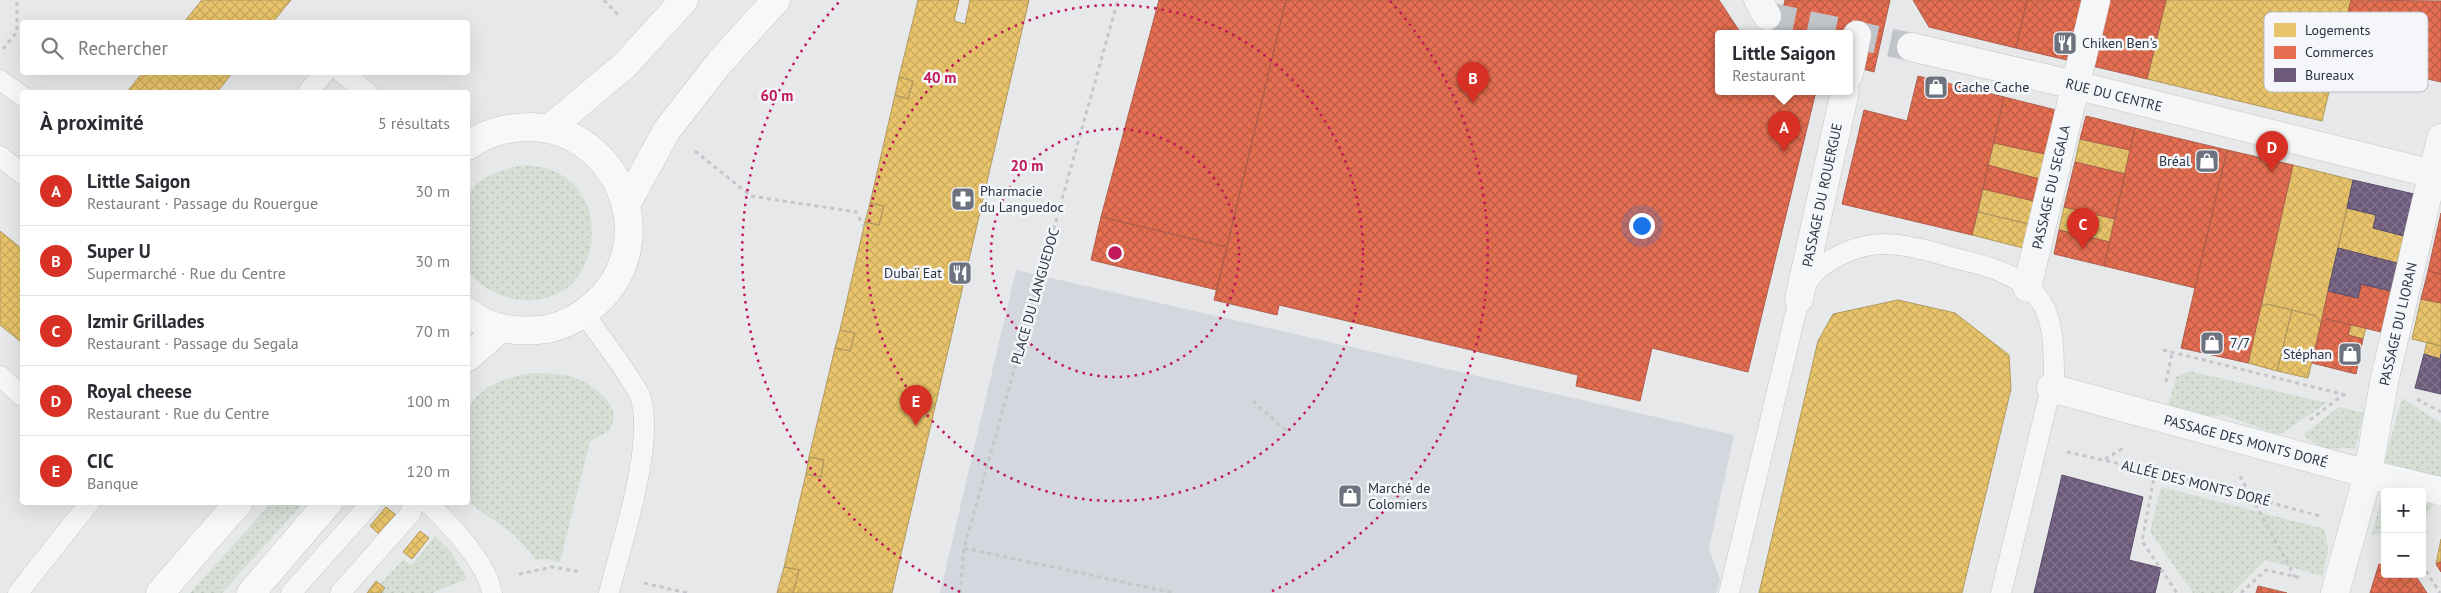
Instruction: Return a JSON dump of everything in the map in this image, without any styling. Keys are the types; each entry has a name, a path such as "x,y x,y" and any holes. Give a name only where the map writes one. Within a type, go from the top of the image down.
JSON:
{"street":[{"path":"550,128 625,65 684,0"},
{"path":"627,203 667,130 720,62 776,0"},
{"name":"PASSAGE DU SEGALA","path":"2027,288 2096,0"},
{"path":"1853,57 1858,35"},
{"name":"RUE DU CENTRE","path":"1911,47 2075,85 2436,175"},
{"name":"PASSAGE DU ROUERGUE","path":"1799,299 1844,95"},
{"path":"470,144 480,136 514,127 550,128 584,143 611,169 627,203 630,234 623,266 607,293 584,314 558,327 529,332 501,328 470,314"},
{"name":"PASSAGE DU LIORAN","path":"2368,474 2381,404 2436,175 2441,138"},
{"path":"470,355 501,328"},
{"name":"PASSAGE DES MONTS DORÉ","path":"2051,388 2368,474 2441,490"},
{"path":"2336,590 2368,474"},
{"path":"160,593 236,505"},
{"path":"251,593 327,505"}],"lane":[{"path":"310,90 322,75"},
{"path":"346,75 364,90"},
{"path":"0,80 20,95"},
{"path":"0,156 20,172"},
{"path":"1729,593 1799,299 1807,282 1837,256 1864,246 1886,244 1908,246 1986,266 2012,276 2036,295 2050,325 2054,356 2051,388 2002,593"},
{"path":"584,314 616,356 640,394 644,420 640,467 609,593"},
{"path":"0,376 20,394"},
{"path":"18,593 88,505"},
{"path":"291,593 369,505"},
{"path":"340,593 411,513 412,505"},
{"path":"430,505 454,527 490,582 492,593"}],"path":[{"path":"0,53 17,32 17,0"},
{"path":"604,0 626,23"},
{"name":"PLACE DU LANGUEDOC","path":"960,593 964,548 1118,0"},
{"path":"693,149 752,196 856,212 864,227"},
{"path":"2163,350 2381,404"},
{"path":"1253,401 1289,433"},
{"path":"2215,432 2295,577"},
{"name":"ALLÉE DES MONTS DORÉ","path":"2038,445 2155,472 2353,525"},
{"path":"2155,472 2142,541 2177,593"},
{"path":"964,548 1174,593"},
{"path":"2241,593 2266,570 2336,590"},
{"path":"2426,570 2440,593"}],"shaded area":[{"path":"523,165 537,166 561,175 574,184 583,196 589,210 592,240 582,270 574,282 563,291 538,300 510,298 497,293 485,287 470,272 470,192 482,180"},
{"path":"1016,270 1734,435 1709,548 1720,580 1716,593 940,593"},
{"path":"2190,371 2327,403 2279,435 2224,415 2192,420 2168,406 2176,377"},
{"path":"534,373 566,375 577,378 605,397 613,411 614,418 610,430 590,441 560,562 545,559 535,560 527,548 513,534 470,503 470,405 480,393 488,387 514,377"},
{"path":"2402,398 2441,423 2441,478 2384,463"},
{"path":"2339,407 2364,413 2355,448 2322,449 2303,435"},
{"path":"2161,487 2325,529 2328,551 2322,576 2265,560 2232,593 2193,593 2150,532"},
{"path":"2426,497 2437,499 2426,516"},
{"path":"2381,499 2381,534 2372,535"},
{"path":"269,505 301,505 222,593 190,593"},
{"path":"435,536 451,552 467,579 432,593 382,593 386,588 380,584 403,560 412,565"}],"building: Logements":[{"path":"202,0 291,0 275,20 186,20"},
{"path":"918,0 959,0 954,21 965,24 970,0 1029,0 892,593 793,593 799,570 784,567 806,474 821,477 824,460 809,457 835,348 850,351 855,333 840,330 865,222 879,225 884,206 870,203 895,95 908,99 913,81 899,77"},
{"path":"2166,0 2351,0 2348,12 2264,12 2264,92 2329,92 2322,121 2147,79"},
{"path":"141,75 231,75 219,90 129,90"},
{"path":"899,77 913,81 908,99 895,95"},
{"path":"2080,139 2130,150 2125,174 2075,162"},
{"path":"1994,143 2045,154 2039,179 1988,165"},
{"path":"2293,165 2353,180 2321,323 2316,316 2267,304 2261,306"},
{"path":"1983,189 2034,201 2029,224 1978,212"},
{"path":"870,203 884,206 879,225 865,222"},
{"path":"2064,207 2115,219 2110,242 2059,230"},
{"path":"2347,208 2376,215 2373,228 2404,236 2397,263 2338,248"},
{"path":"1978,212 2029,224 2023,248 1972,235"},
{"path":"0,231 20,247 20,341 0,325"},
{"path":"2421,299 2441,303 2441,346 2412,339"},
{"path":"1898,300 1955,313 2009,355 2011,389 1962,593 1759,593 1818,341 1833,314"},
{"path":"2267,304 2292,310 2277,371 2248,363 2261,306"},
{"path":"2292,310 2316,316 2321,323 2308,378 2277,371"},
{"path":"2351,325 2366,328 2363,339 2348,335"},
{"path":"840,330 855,333 850,351 835,348"},
{"path":"2427,342 2441,346 2440,359 2424,354"},
{"path":"809,457 824,460 821,477 806,474"},
{"path":"386,507 396,515 380,535 370,526"},
{"path":"420,531 429,538 412,559 403,552"},
{"path":"2441,539 2441,562 2436,564"},
{"path":"784,567 799,570 793,593 777,593"},
{"path":"376,581 385,588 381,593 367,593"}],"building: Commerces":[{"path":"1159,0 1286,0 1227,247 1101,217"},
{"path":"1286,0 1719,0 1739,30 1715,30 1715,95 1815,95 1748,372 1652,348 1640,401 1576,386 1578,375 1279,305 1277,315 1214,300"},
{"path":"1785,0 1890,0 1874,72 1853,66 1853,30 1778,30"},
{"path":"1913,0 2027,0 2016,48 1929,27"},
{"path":"2027,0 2166,0 2147,79 2016,48"},
{"path":"2351,0 2441,1 2441,82 2428,79 2428,12 2348,12"},
{"path":"1918,76 2004,97 1972,235 1842,204 1864,110 1907,121"},
{"path":"2004,97 2056,110 2045,154 1994,143"},
{"path":"2086,116 2135,128 2130,150 2080,139"},
{"path":"2135,128 2227,150 2195,288 2104,266"},
{"path":"2227,150 2293,165 2248,363 2181,348"},
{"path":"2075,162 2125,174 2115,219 2064,207"},
{"path":"1988,165 2039,179 2034,201 1983,189"},
{"path":"2441,213 2441,274 2428,271"},
{"path":"1101,217 1227,247 1217,290 1091,260"},
{"path":"2059,230 2110,242 2104,266 2054,254"},
{"path":"2428,271 2441,274 2441,303 2421,299"},
{"path":"2361,284 2391,291 2381,332 2327,319 2321,323 2328,291 2358,298"},
{"path":"2327,319 2351,325 2348,335 2363,339 2356,374 2312,363 2321,323"},
{"path":"2441,562 2441,572 2436,564"},
{"path":"2379,564 2381,565 2381,578 2417,578 2427,593 2370,593"},
{"path":"2258,586 2287,593 2256,593"}],"building: Bureaux":[{"path":"2353,180 2414,194 2404,236 2373,228 2376,215 2347,208"},
{"path":"2338,248 2397,263 2391,291 2361,284 2358,298 2328,291"},
{"path":"2424,354 2440,359 2441,354 2441,394 2415,388"},
{"path":"2062,475 2143,497 2129,560 2161,568 2155,593 2034,593"}],"tunnel":[{"path":"1767,16 1832,30"},
{"path":"1853,35 1911,47"}],"place":[{"name":"Chiken Ben's","path":"2065,43"},
{"name":"Cache Cache","path":"1936,87"},
{"name":"Super U","path":"1473,103"},
{"name":"Little Saigon","path":"1784,152"},
{"name":"Bréal","path":"2207,161"},
{"name":"Royal cheese","path":"2272,172"},
{"name":"Pharmacie du Languedoc","path":"963,199"},
{"name":"Izmir Grillades","path":"2083,249"},
{"name":"Dubaï Eat","path":"960,273"},
{"name":"7/7","path":"2212,343"},
{"name":"Stéphan","path":"2350,354"},
{"name":"CIC","path":"916,426"},
{"name":"Marché de Colomiers","path":"1350,496"}]}
